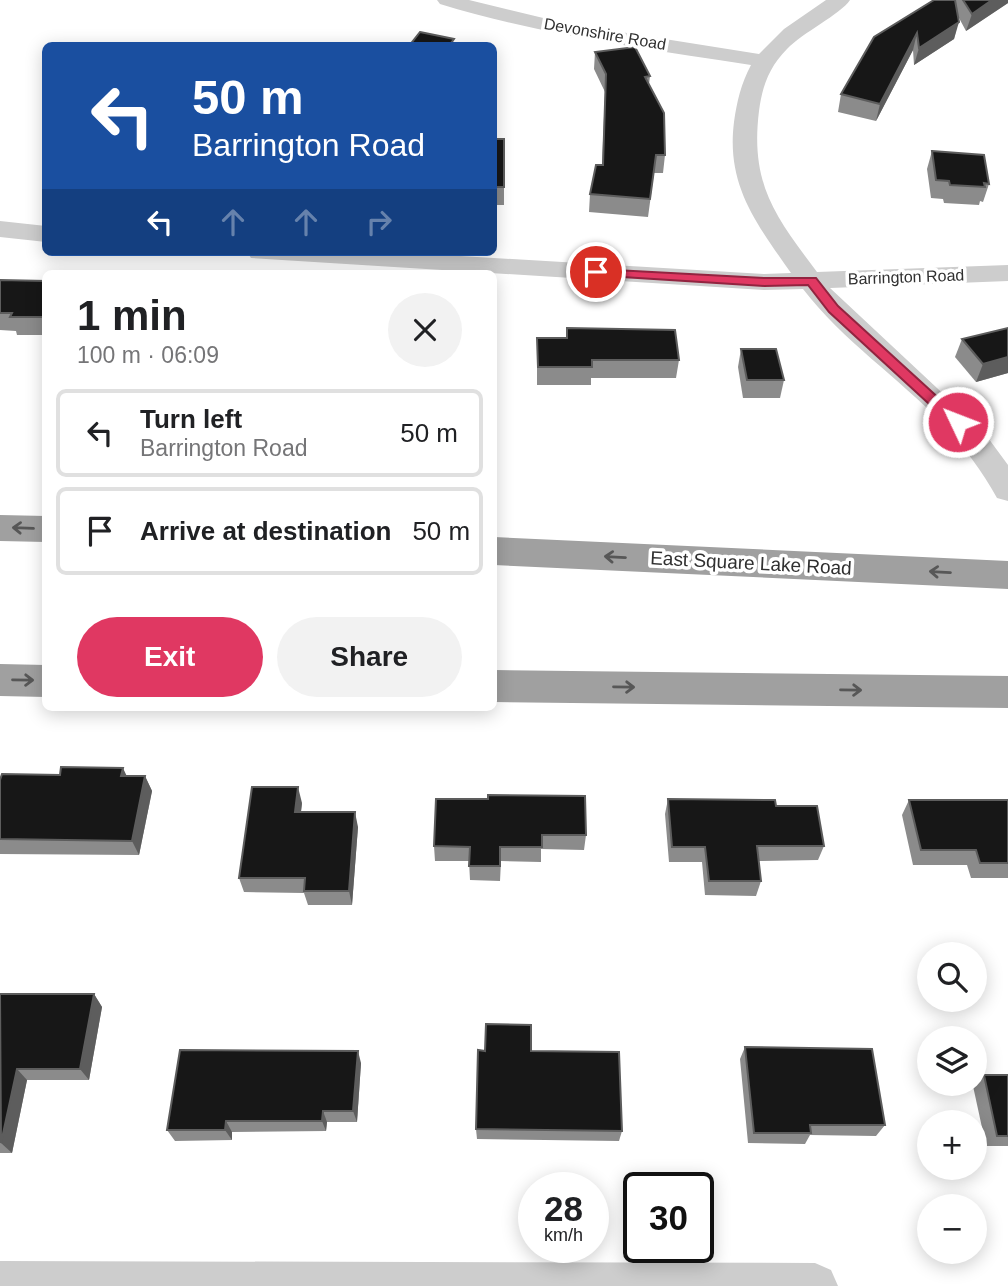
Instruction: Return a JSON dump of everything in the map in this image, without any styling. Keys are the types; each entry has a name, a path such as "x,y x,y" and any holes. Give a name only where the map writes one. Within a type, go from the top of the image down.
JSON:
{"highway":[{"path":"0,528 42,529"},
{"name":"East Square Lake Road","path":"497,551 1008,575"},
{"path":"0,680 42,681"},
{"path":"497,686 1008,692"}],"street":[{"name":"Devonshire Road","path":"447,0 557,26 765,61"},
{"path":"840,0 784,41 765,61 751,89 743,137 745,170 754,197 764,216 834,309 964,429 984,452 1008,490"},
{"path":"0,229 42,234"},
{"name":"Barrington Road","path":"325,256 701,279 811,281 1008,273"},
{"path":"0,1284 815,1286"}],"building":[{"path":"934,0 955,0 959,22 919,48 917,33 880,104 841,94 874,37"},
{"path":"963,0 992,0 972,14"},
{"path":"420,32 454,39 452,42 412,42"},
{"path":"635,47 650,76 645,77 664,113 665,155 656,155 650,199 590,194 596,165 603,165 606,74 595,52"},
{"path":"497,139 504,139 504,187 497,187"},
{"path":"932,151 984,155 989,184 984,183 985,187 950,185 949,181 936,180"},
{"path":"0,280 42,281 42,317 10,317 12,313 0,313"},
{"path":"567,328 675,330 679,360 592,360 592,367 538,367 537,338 567,338"},
{"path":"1008,328 1008,357 983,364 962,339"},
{"path":"741,349 776,349 784,380 747,380"},
{"path":"61,767 123,768 121,776 145,776 132,841 0,839 2,774 60,775"},
{"path":"252,787 298,787 295,812 355,812 349,891 304,891 305,878 239,878"},
{"path":"488,795 585,796 586,835 542,835 542,847 500,847 500,866 469,866 470,847 434,846 436,799 488,799"},
{"path":"668,799 775,800 776,806 817,806 824,846 757,846 761,881 709,881 705,847 672,847"},
{"path":"909,800 1008,800 1008,863 980,863 976,850 921,850"},
{"path":"0,994 94,994 80,1069 17,1069 1,1143"},
{"path":"486,1024 531,1025 531,1051 619,1052 622,1131 476,1129 478,1050 485,1051"},
{"path":"745,1047 872,1049 885,1125 810,1125 811,1133 754,1133"},
{"path":"180,1050 358,1051 353,1111 323,1111 322,1121 226,1121 225,1130 167,1130"},
{"path":"987,1075 1008,1075 1008,1136 997,1136 987,1089"}],"route":[{"path":"596,272 764,282 811,281 834,309 958,422"}]}
